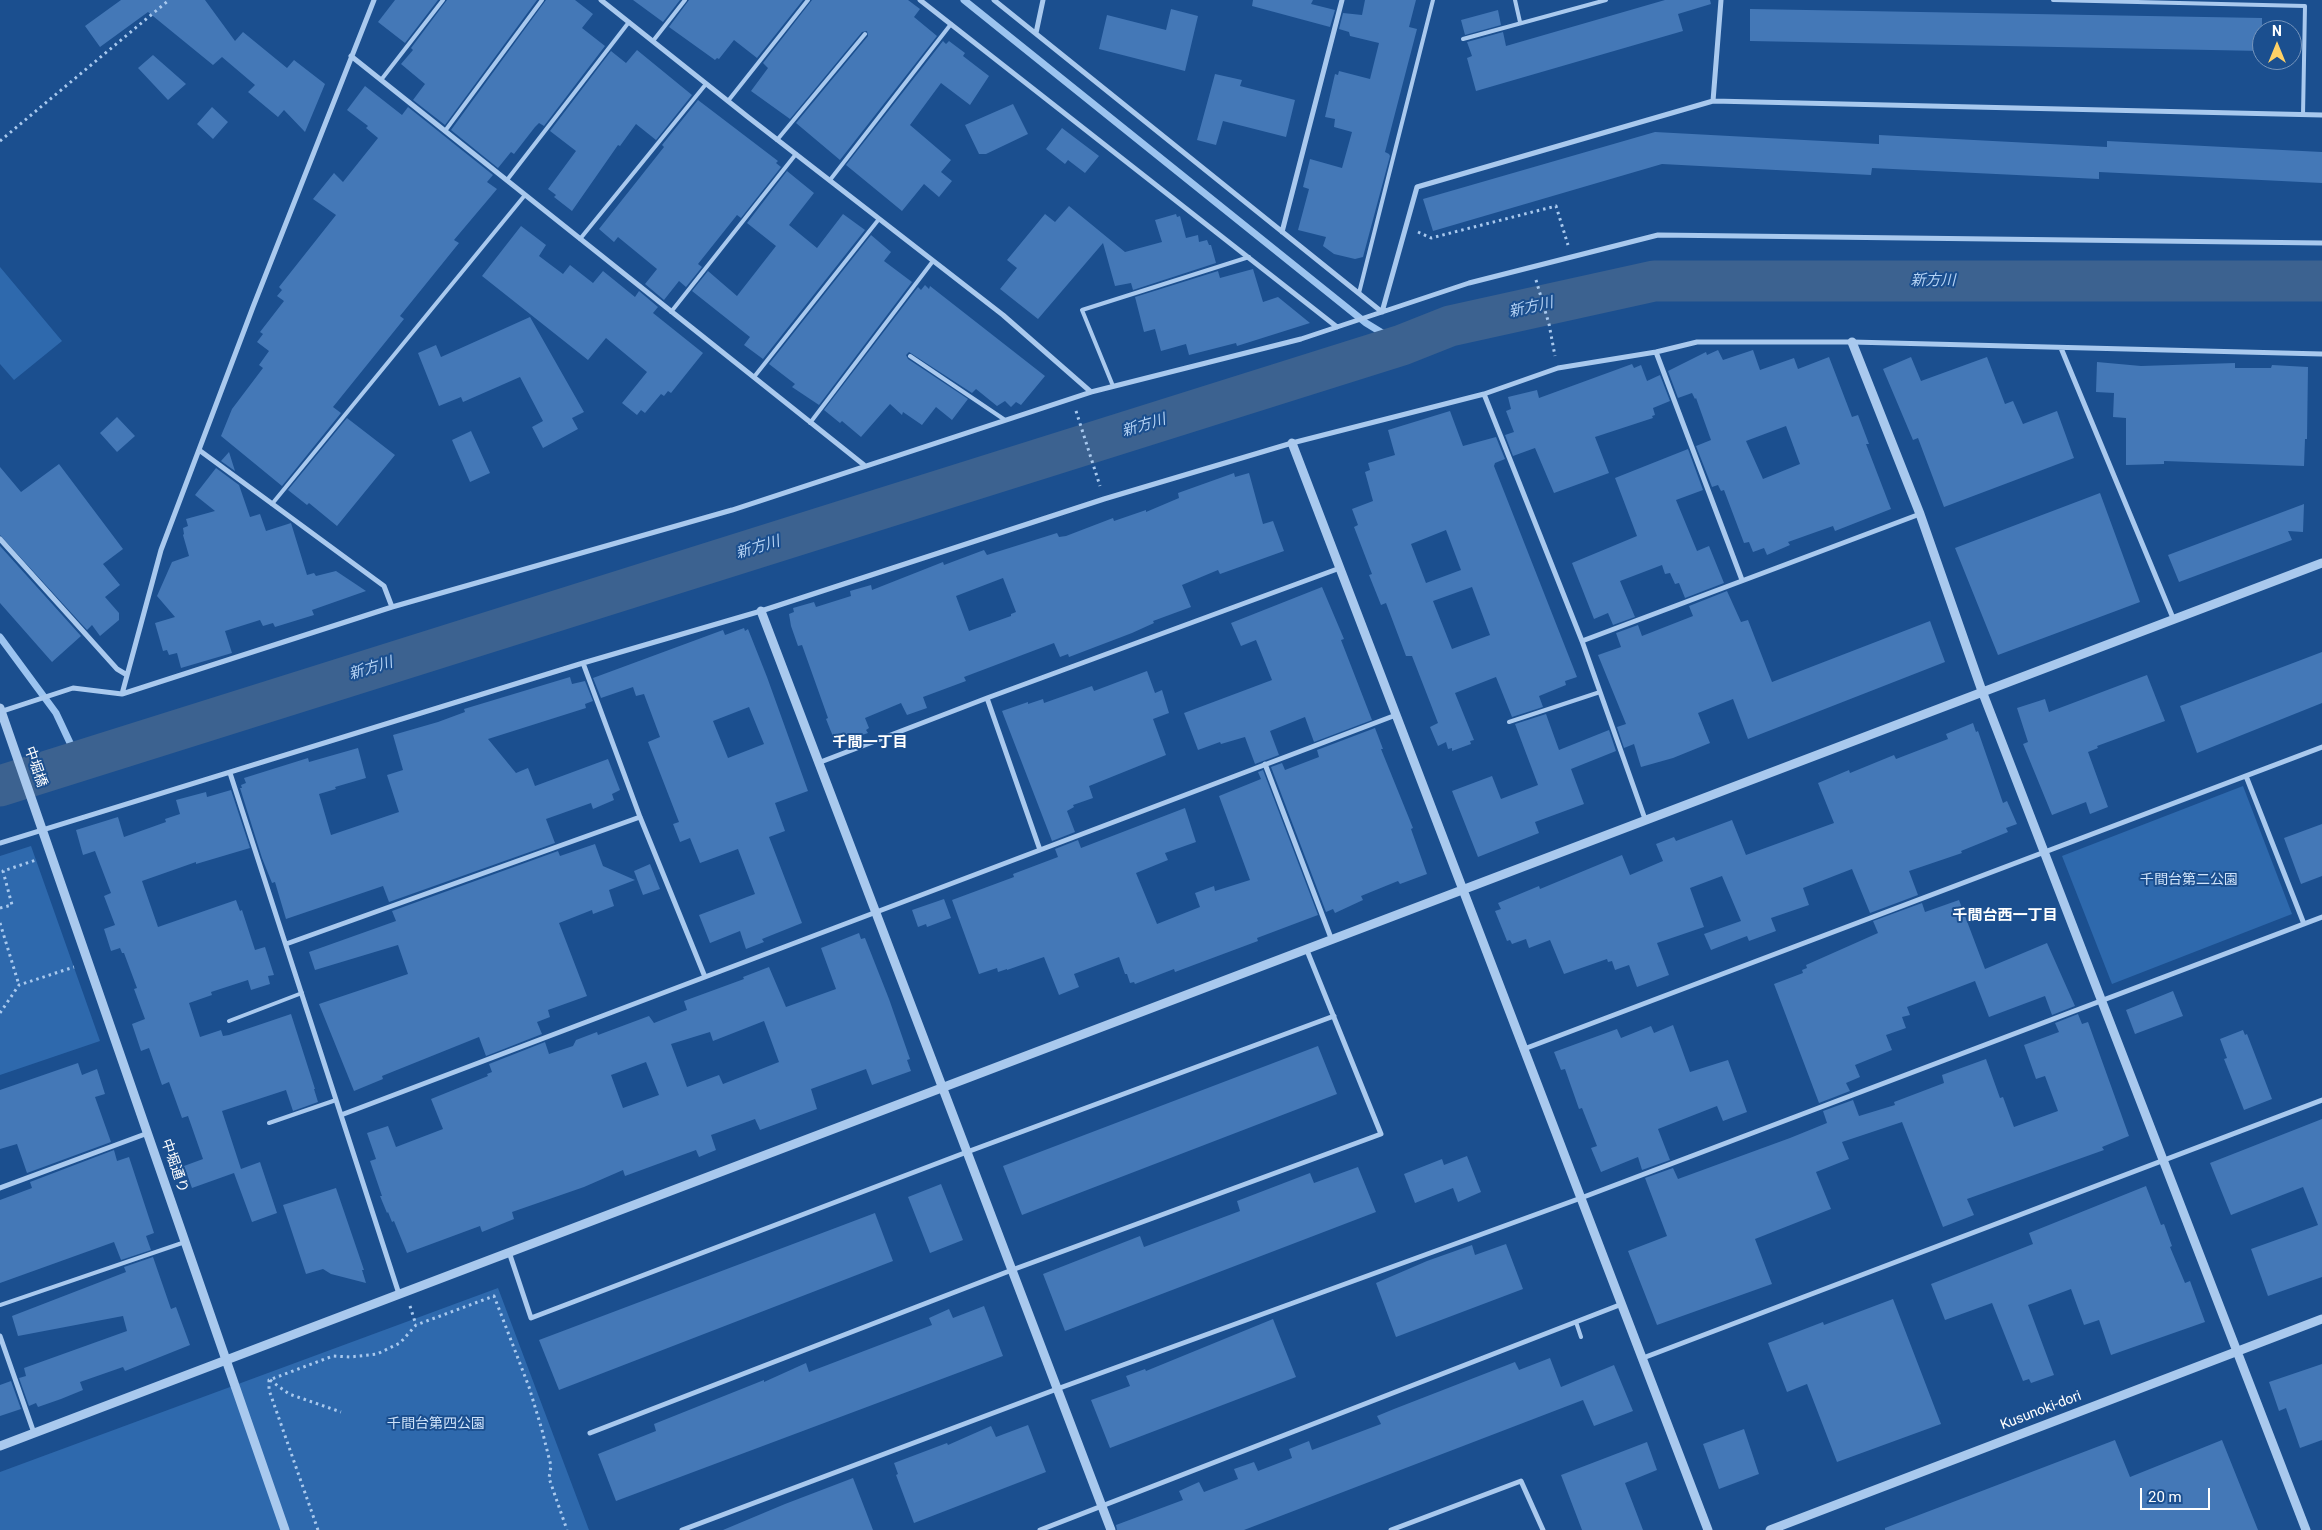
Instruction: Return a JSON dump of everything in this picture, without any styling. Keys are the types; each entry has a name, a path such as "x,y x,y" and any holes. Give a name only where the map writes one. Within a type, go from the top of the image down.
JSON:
{"street":[{"path":"122,694 161,550 374,0"},
{"path":"601,0 777,140 1003,315 1091,392"},
{"path":"920,0 1337,328"},
{"path":"994,0 1382,312"},
{"path":"1036,33 1043,0"},
{"path":"1282,232 1342,0"},
{"path":"1712,101 1721,0"},
{"path":"351,56 864,465"},
{"path":"1382,312 1417,187 1712,101 2322,115"},
{"path":"0,711 73,688 122,694 392,607 732,510 864,465 1091,392 1301,340 1468,283 1658,235 2322,243"},
{"path":"0,843 42,828 230,773 583,663 761,611 1104,499 1292,443 1484,394 1558,368 1656,352 1697,342 1852,342 2322,354"},
{"path":"1852,342 1920,514 1982,690 2165,1160 2306,1530"},
{"path":"2061,348 2173,618"},
{"path":"1656,352 1742,580"},
{"path":"1484,394 1582,641 1645,819"},
{"path":"1292,443 1708,1530"},
{"path":"199,450 384,586 392,607"},
{"path":"1582,641 1920,514"},
{"path":"0,539 117,669 127,675"},
{"path":"0,1446 1982,690 2322,563"},
{"path":"818,762 1340,568"},
{"path":"761,611 1111,1530"},
{"path":"583,663 640,817 705,977"},
{"path":"987,698 1040,850"},
{"name":"中堀橋","path":"0,711 36,811"},
{"path":"341,1115 1396,714"},
{"path":"1524,1049 2322,748"},
{"path":"1265,764 1331,938"},
{"path":"230,773 399,1294"},
{"path":"2246,776 2304,924"},
{"name":"中堀通り","path":"36,811 285,1530"},
{"path":"286,944 640,817"},
{"path":"682,1530 1057,1389 1581,1198 2322,917"},
{"path":"590,1433 1012,1270 1381,1134 1306,948"},
{"path":"509,1252 531,1318 967,1152 1334,1016"},
{"path":"1643,1358 2322,1100"},
{"path":"0,1188 148,1133"},
{"path":"1040,1530 1622,1304"},
{"name":"Kusunoki-dori","path":"1770,1530 2322,1319"},
{"path":"0,1336 34,1433"},
{"path":"1391,1530 1521,1481 1543,1530"}],"lane":[{"path":"381,80 443,0"},
{"path":"444,131 542,0"},
{"path":"653,41 686,0"},
{"path":"728,101 808,0"},
{"path":"1359,293 1433,0"},
{"path":"1516,0 1520,22"},
{"path":"1463,39 1606,0"},
{"path":"2053,0 2305,6 2303,115"},
{"path":"507,180 629,22"},
{"path":"830,180 951,24"},
{"path":"777,140 865,34"},
{"path":"580,239 706,84"},
{"path":"672,312 796,154"},
{"path":"272,504 525,195"},
{"path":"754,377 879,219"},
{"path":"1112,386 1082,310 1249,257"},
{"path":"810,423 933,260"},
{"path":"910,356 1005,420"},
{"path":"1509,722 1600,692"},
{"path":"229,1021 302,993"},
{"path":"270,1122 336,1100"},
{"path":"0,1306 186,1241"},
{"path":"1576,1322 1581,1337"}],"path":[{"path":"0,141 168,0"},
{"path":"1406,226 1431,238 1556,206 1570,252"},
{"path":"1535,276 1550,324 1558,368"},
{"path":"1075,410 1099,482"},
{"path":"0,908 12,905 4,870 51,856"},
{"path":"0,923 19,985"},
{"path":"0,1014 19,985 88,963"},
{"path":"270,1380 333,1356 350,1357 377,1354 400,1343 416,1325 494,1296 529,1387 551,1466 549,1478 567,1530"},
{"path":"270,1380 289,1394 341,1412"},
{"path":"270,1380 270,1390 318,1530"}],"green space":[{"path":"0,267 62,341 14,380 0,364"},
{"name":"千間台第二公園","path":"2243,786 2292,914 2112,984 2062,856"},
{"path":"31,846 100,1041 0,1075 0,856"},
{"name":"千間台第四公園","path":"498,1288 589,1530 0,1530 0,1472"}],"building":[{"path":"121,0 205,0 235,41 243,32 287,68 294,60 325,84 305,132 284,110 278,117 248,92 255,85 222,57 213,65 148,12 100,47 85,26"},
{"path":"395,0 438,0 405,43 378,22"},
{"path":"447,0 537,0 445,125 413,100 425,84 401,64 413,50 411,48"},
{"path":"546,0 575,0 593,14 582,28 605,46 544,126 539,123 514,154 511,152 498,168 451,130"},
{"path":"633,0 680,0 663,22"},
{"path":"689,0 803,0 757,58 734,40 719,59 715,60 669,27"},
{"path":"812,0 908,0 920,9 914,17 937,36 840,160 796,123 868,36 867,31 862,32 790,119 751,91 768,68 763,63"},
{"path":"1253,0 1313,0 1311,4 1335,10 1330,27 1252,6"},
{"path":"1365,0 1416,0 1409,27 1417,29 1385,152 1390,156 1363,257 1355,259 1334,254 1323,246 1326,237 1298,230 1309,189 1303,187 1310,159 1342,168 1352,132 1334,127 1335,119 1325,117 1335,74 1338,75 1339,71 1370,79 1379,43 1350,36 1349,32 1339,29 1343,13 1362,15"},
{"path":"1665,0 1710,0 1711,4 1678,14 1683,31 1476,91 1467,58 1472,56 1467,42 1503,32 1506,46"},
{"path":"1171,9 1198,16 1185,71 1099,49 1107,15 1166,30"},
{"path":"1750,9 2262,18 2262,20 2252,20 2252,51 1750,41"},
{"path":"1498,10 1501,25 1465,35 1461,20"},
{"path":"943,41 946,44 949,41 965,53 963,56 989,76 970,105 941,83 910,125 951,160 941,172 952,181 939,197 924,184 902,211 846,165"},
{"path":"637,50 692,95 656,140 636,124 620,146 618,145 572,211 554,197 556,195 548,189 576,151 550,131 611,51 626,63"},
{"path":"153,55 186,84 168,100 138,68"},
{"path":"1215,74 1242,80 1240,86 1295,100 1286,137 1223,121 1216,145 1197,140"},
{"path":"365,86 402,115 408,107 493,175 487,182 497,189 454,240 459,243 400,316 404,319 333,407 341,413 282,486 221,436 232,409 263,368 259,365 269,351 257,342 263,334 260,332 284,301 277,296 282,290 279,287 336,215 313,199 334,173 343,182 378,138 366,128 368,126 347,110"},
{"path":"698,100 778,161 776,163 781,167 741,218 737,215 698,264 702,267 686,287 679,281 664,300 645,284 657,269 618,237 614,242 599,229 664,147 662,145"},
{"path":"1013,104 1028,134 986,154 979,154 965,125"},
{"path":"212,107 228,122 213,139 197,124"},
{"path":"1062,128 1099,156 1085,173 1068,160 1065,164 1046,149"},
{"path":"1655,132 1879,144 1879,135 2107,147 2107,141 2322,152 2322,183 2099,172 2099,179 1872,168 1871,175 1662,164 1433,231 1423,199"},
{"path":"787,171 814,193 789,225 817,248 843,214 865,230 763,359 744,345 750,337 692,291 708,271 737,296 776,246 747,223"},
{"path":"1069,206 1125,252 1162,242 1155,220 1176,214 1177,217 1180,216 1186,238 1198,235 1199,242 1207,240 1209,245 1211,245 1216,263 1133,290 1131,283 1115,286 1103,243 1038,319 1000,289 1017,268 1007,260 1045,214 1055,222"},
{"path":"521,226 546,245 539,256 563,274 570,265 593,283 603,271 635,297 639,291 658,307 653,313 703,353 671,393 668,391 664,396 661,394 645,413 641,410 637,415 622,403 647,372 606,338 588,360 482,276"},
{"path":"871,235 891,252 884,261 912,282 819,405 792,387 795,384 769,364"},
{"path":"1253,269 1263,302 1278,297 1310,323 1237,346 1236,343 1189,355 1186,344 1161,351 1155,329 1144,332 1135,297 1218,271 1220,278"},
{"path":"925,285 929,289 930,286 1045,376 1021,405 1016,402 1011,407 1005,401 997,406 976,389 972,393 909,352 906,355 908,359 968,399 952,420 936,407 922,425 903,412 902,415 890,404 861,437 842,421 840,423 824,410 918,287 921,290"},
{"path":"530,317 584,412 572,418 578,429 543,448 532,427 543,421 520,377 463,402 461,397 439,406 418,353 436,345 441,357"},
{"path":"1718,350 1723,360 1753,350 1760,370 1794,358 1798,369 1829,357 1852,417 1858,415 1869,444 1866,444 1891,509 1835,531 1833,526 1788,542 1790,545 1767,555 1764,548 1753,552 1749,542 1744,543 1724,490 1721,491 1718,485 1712,487 1696,446 1711,440 1696,398 1692,393 1678,398 1668,371 1706,352 1707,355","holes":["1786,426 1800,464 1763,479 1746,441"]},
{"path":"1911,357 1921,381 1987,357 2005,404 2013,401 2023,424 2057,411 2074,458 1944,507 1918,438 1913,440 1883,369"},
{"path":"2097,362 2141,366 2235,363 2235,368 2271,368 2272,365 2308,367 2307,439 2305,439 2304,466 2164,461 2164,464 2126,465 2126,418 2113,417 2114,393 2096,392"},
{"path":"1632,364 1634,368 1641,365 1647,381 1660,375 1670,401 1653,408 1655,415 1652,416 1653,418 1595,437 1609,473 1554,493 1535,448 1513,456 1505,435 1514,432 1506,411 1511,409 1508,397 1537,390 1539,398"},
{"path":"1450,411 1463,446 1496,437 1505,459 1495,463 1494,466 1577,677 1565,681 1566,685 1539,696 1543,707 1512,717 1496,677 1455,693 1474,740 1470,741 1471,744 1452,751 1452,748 1448,749 1446,742 1438,746 1430,727 1438,723 1412,656 1406,656 1386,603 1381,605 1369,575 1372,574 1354,527 1358,525 1352,509 1373,501 1365,472 1370,470 1368,463 1395,455 1388,430","holes":["1446,530 1461,570 1426,583 1411,544","1472,587 1490,635 1452,649 1433,601"]},
{"path":"117,417 135,436 117,452 100,433"},
{"path":"347,418 395,455 337,526 309,503 307,505 288,490"},
{"path":"471,431 490,473 470,482 452,440"},
{"path":"1688,449 1703,490 1676,500 1697,551 1709,546 1724,583 1685,598 1679,583 1675,584 1670,573 1665,574 1662,565 1620,581 1635,617 1613,625 1608,613 1594,619 1572,563 1637,536 1615,478"},
{"path":"229,452 235,471 221,461"},
{"path":"59,464 123,549 103,564 120,585 105,597 119,613 119,620 100,636 92,625 87,630 0,535 0,467 21,492"},
{"path":"216,468 239,485 250,517 260,514 266,531 291,523 307,575 314,573 316,576 336,571 366,591 312,610 314,615 275,627 273,623 263,626 260,620 225,631 232,653 181,668 177,653 169,655 167,650 163,651 155,623 175,617 157,596 172,562 189,556 183,535 183,528 188,526 186,519 215,511 195,495"},
{"path":"1234,473 1235,477 1249,473 1263,524 1273,521 1284,551 1220,574 1218,570 1182,585 1191,607 1153,621 1154,623 1132,633 1069,657 1068,654 1060,657 1054,643 964,677 966,681 923,697 927,708 907,715 901,703 865,718 869,728 866,730 868,733 836,744 802,645 798,646 791,626 789,614 794,612 793,608 814,602 816,607 851,596 850,591 871,585 872,590 943,562 944,565 984,550 987,555 1057,533 1059,537 1066,536 1113,518 1114,521 1146,510 1146,512 1179,498 1178,493","holes":["1003,578 1016,612 1011,614 1011,616 969,631 956,596"]},
{"path":"2100,493 2140,602 1998,655 1955,548"},
{"path":"2304,504 2303,532 2288,531 2292,540 2179,582 2168,555"},
{"path":"0,546 81,636 52,662 0,603"},
{"path":"1322,587 1344,639 1341,640 1372,720 1314,742 1305,717 1270,731 1279,755 1255,764 1245,737 1221,744 1220,742 1198,750 1184,713 1272,680 1256,640 1241,646 1231,623"},
{"path":"1727,591 1741,622 1748,620 1772,682 1930,621 1945,662 1748,739 1733,699 1698,713 1710,743 1673,758 1641,767 1634,744 1624,748 1617,727 1626,724 1598,655 1621,647 1616,633 1638,625 1642,636 1693,616 1689,606"},
{"path":"744,628 745,631 748,629 808,791 775,803 785,831 769,837 802,923 762,939 764,942 746,949 740,931 710,943 699,915 755,894 738,849 700,863 690,838 680,842 673,824 679,822 648,742 660,737 644,694 636,696 633,687 601,698 593,678 723,630 725,635","holes":["749,707 764,744 728,758 713,721"]},
{"path":"2322,652 2322,703 2197,753 2180,706"},
{"path":"1147,671 1155,693 1162,690 1169,713 1153,719 1166,755 1089,786 1093,798 1073,805 1074,807 1067,811 1075,832 1052,841 1002,711 1043,699 1044,703 1092,686 1094,691"},
{"path":"2147,675 2165,721 2097,746 2098,748 2088,752 2108,807 2090,814 2086,802 2052,815 2023,744 2028,742 2017,708 2045,699 2049,712"},
{"path":"570,677 572,684 585,681 593,701 585,704 586,708 488,739 516,773 528,768 535,786 608,759 620,790 612,794 614,800 593,809 591,803 546,819 555,843 389,902 383,886 286,919 275,882 272,883 262,858 240,788 242,788 241,785 246,783 244,778 308,758 309,762 358,748 366,778 319,794 331,835 399,812 387,775 403,770 393,735 438,722 465,712 464,709"},
{"path":"1546,714 1559,750 1609,730 1616,751 1571,769 1584,804 1535,822 1539,833 1478,857 1452,791 1492,776 1501,799 1538,785 1515,724"},
{"path":"1973,723 1976,732 1978,731 2003,803 2007,801 2017,824 2006,828 2008,832 1961,851 1962,853 1909,871 1918,895 1870,913 1852,869 1803,888 1809,905 1771,918 1776,931 1749,941 1747,936 1711,950 1704,934 1741,921 1722,876 1690,888 1704,927 1657,943 1669,975 1637,987 1629,965 1615,970 1612,961 1608,962 1607,959 1564,974 1550,940 1529,948 1526,939 1512,944 1510,940 1507,941 1495,911 1501,909 1498,903 1539,886 1540,889 1622,855 1630,875 1663,861 1656,844 1674,837 1676,841 1732,820 1746,855 1834,823 1818,783 1849,770 1850,773 1894,755 1896,759 1948,739 1946,734"},
{"path":"1375,728 1383,749 1381,749 1413,828 1411,829 1427,874 1400,884 1398,881 1361,896 1363,900 1335,913 1333,909 1326,912 1271,767 1282,763 1285,770 1319,757 1317,750"},
{"path":"1263,770 1318,915 1257,938 1258,941 1175,972 1174,969 1135,984 1134,982 1130,983 1119,957 1074,974 1079,987 1059,995 1044,957 1007,970 998,972 997,968 979,974 952,900 1014,877 1013,874 1058,857 1055,849 1078,840 1081,848 1185,808 1196,842 1165,853 1168,860 1136,873 1157,924 1200,907 1195,893 1214,886 1215,891 1250,880 1219,796 1261,779 1258,772"},
{"path":"231,790 250,848 196,864 196,862 142,881 158,927 236,900 240,911 242,910 255,950 265,947 274,975 268,976 270,984 251,990 248,980 211,992 212,995 189,1003 200,1037 221,1030 223,1036 229,1035 291,1014 318,1102 293,1111 286,1090 222,1111 241,1169 260,1162 277,1213 252,1222 234,1173 192,1188 184,1166 203,1159 188,1116 182,1118 169,1082 162,1085 149,1048 141,1051 132,1024 145,1019 134,989 137,988 124,953 122,953 120,948 111,951 104,929 115,925 104,896 111,893 95,851 83,855 76,830 118,817 124,837 166,822 165,819 180,814 176,800 206,792 207,797"},
{"path":"2322,824 2322,876 2301,884 2284,838"},
{"path":"595,844 603,866 635,880 609,890 614,906 593,914 592,910 559,923 587,996 548,1010 550,1017 537,1022 542,1034 486,1056 479,1037 382,1076 383,1079 354,1091 319,1004 408,974 398,945 315,970 309,952 396,921 392,911 558,851 560,856"},
{"path":"650,864 660,889 643,895 634,871"},
{"path":"944,899 951,918 927,927 926,924 918,927 912,910"},
{"path":"1959,900 1985,969 2047,943 2075,1006 2052,1015 2045,996 1989,1017 1975,981 1907,1007 1910,1015 1902,1017 1906,1028 1886,1035 1892,1050 1855,1065 1860,1077 1846,1083 1850,1091 1819,1103 1774,984 1803,973 1802,970 1807,968 1806,965 1878,933 1873,921 1922,903 1925,912"},
{"path":"859,933 861,939 865,938 910,1059 907,1060 911,1071 872,1085 866,1069 811,1089 817,1109 760,1130 755,1119 711,1135 716,1150 699,1157 696,1150 625,1176 623,1170 584,1187 512,1212 514,1219 482,1232 480,1226 407,1253 394,1221 392,1222 380,1196 382,1196 370,1161 376,1159 367,1133 388,1126 396,1147 443,1129 431,1099 488,1076 487,1074 492,1072 489,1064 545,1042 549,1054 573,1046 576,1040 597,1032 598,1035 649,1016 654,1023 687,1010 684,1001 744,979 743,977 769,967 786,1007 836,989 821,948","holes":["764,1021 779,1062 723,1084 719,1075 687,1087 671,1044 710,1032 713,1041","646,1062 659,1095 623,1108 611,1075"]},
{"path":"2173,991 2183,1016 2135,1034 2126,1010"},
{"path":"2078,1014 2082,1024 2088,1022 2129,1136 2102,1147 2104,1150 1967,1199 1974,1215 1943,1227 1902,1122 1842,1142 1849,1159 1816,1172 1831,1209 1755,1239 1772,1284 1657,1325 1628,1251 1667,1236 1645,1178 1673,1168 1678,1179 1790,1138 1827,1123 1823,1111 1853,1100 1859,1116 1895,1105 1894,1102 1944,1083 1942,1075 1986,1059 2000,1098 2003,1097 2014,1127 2058,1111 2045,1076 2036,1079 2024,1045 2059,1032 2055,1023"},
{"path":"1673,1025 1690,1072 1728,1060 1747,1112 1723,1121 1717,1106 1658,1129 1670,1160 1642,1170 1638,1157 1601,1172 1591,1148 1597,1146 1582,1108 1579,1109 1565,1069 1561,1070 1554,1052 1617,1029 1621,1038 1651,1026 1654,1033"},
{"path":"2243,1030 2245,1035 2247,1034 2272,1099 2244,1110 2224,1059 2227,1058 2220,1039"},
{"path":"1318,1046 1337,1094 1022,1215 1003,1166"},
{"path":"78,1063 82,1075 97,1069 105,1094 95,1097 111,1142 27,1173 17,1144 0,1149 0,1090"},
{"path":"2322,1119 2322,1277 2268,1296 2251,1249 2318,1225 2303,1187 2231,1215 2210,1163"},
{"path":"114,1150 117,1161 129,1157 154,1233 146,1236 151,1250 121,1260 114,1242 0,1283 0,1200 32,1188 30,1182"},
{"path":"1467,1156 1481,1192 1458,1202 1453,1188 1415,1203 1404,1174 1442,1159 1444,1165"},
{"path":"1358,1167 1376,1212 1065,1331 1043,1274 1140,1236 1144,1247 1240,1211 1237,1201 1310,1173 1314,1183"},
{"path":"941,1184 963,1240 930,1253 908,1197"},
{"path":"2146,1186 2161,1225 2164,1224 2172,1246 2170,1247 2185,1283 2190,1281 2205,1322 2111,1355 2099,1320 2084,1325 2071,1289 2028,1305 2054,1375 2031,1383 2029,1379 2023,1381 1992,1303 1945,1320 1931,1284 2033,1244 2029,1233"},
{"path":"336,1188 364,1270 362,1270 366,1283 331,1274 323,1269 306,1274 283,1205"},
{"path":"875,1213 893,1261 559,1390 539,1340"},
{"path":"1506,1244 1523,1289 1396,1337 1376,1283 1427,1261 1472,1245 1475,1255"},
{"path":"153,1257 171,1309 176,1307 190,1345 125,1371 123,1367 80,1382 83,1390 61,1399 38,1407 36,1403 29,1406 19,1378 26,1376 24,1368 127,1331 123,1316 18,1336 12,1316 126,1272 124,1267"},
{"path":"1893,1299 1941,1424 1837,1462 1807,1384 1787,1392 1768,1343 1823,1322 1824,1325"},
{"path":"984,1306 1003,1356 616,1501 598,1454 656,1431 654,1424 764,1380 764,1382 806,1363 809,1372 932,1325 929,1318 949,1309 953,1318"},
{"path":"1273,1319 1296,1377 1110,1448 1091,1400 1130,1386 1126,1376 1145,1369 1146,1371"},
{"path":"1550,1358 1561,1387 1614,1365 1633,1411 1594,1426 1583,1400 1244,1530 1117,1530 1116,1525 1183,1500 1179,1491 1199,1482 1204,1492 1238,1479 1234,1469 1254,1462 1258,1471 1292,1458 1289,1449 1309,1441 1312,1450 1381,1424 1377,1416 1515,1362 1519,1370"},
{"path":"2322,1364 2322,1440 2300,1448 2286,1408 2279,1411 2269,1382"},
{"path":"11,1381 21,1409 0,1416 0,1385"},
{"path":"1028,1425 1046,1472 914,1523 896,1475 898,1474 894,1463 947,1443 948,1445 991,1426 996,1437"},
{"path":"1744,1429 1759,1474 1719,1489 1703,1444"},
{"path":"2115,1440 2130,1477 2222,1440 2258,1530 1885,1530 1885,1528"},
{"path":"1647,1442 1657,1470 1625,1483 1643,1530 1582,1530 1561,1475"},
{"path":"853,1478 873,1530 723,1530 785,1504"}],"waterway":[{"path":"964,0 1366,323 1402,345"},
{"name":"新方川","path":"0,786 1402,345 1450,326 1654,281 2322,281"},
{"path":"0,637 56,713 79,762"}],"district":[{"name":"千間一丁目","path":"870,743"},
{"name":"千間台西一丁目","path":"2005,916"}]}
